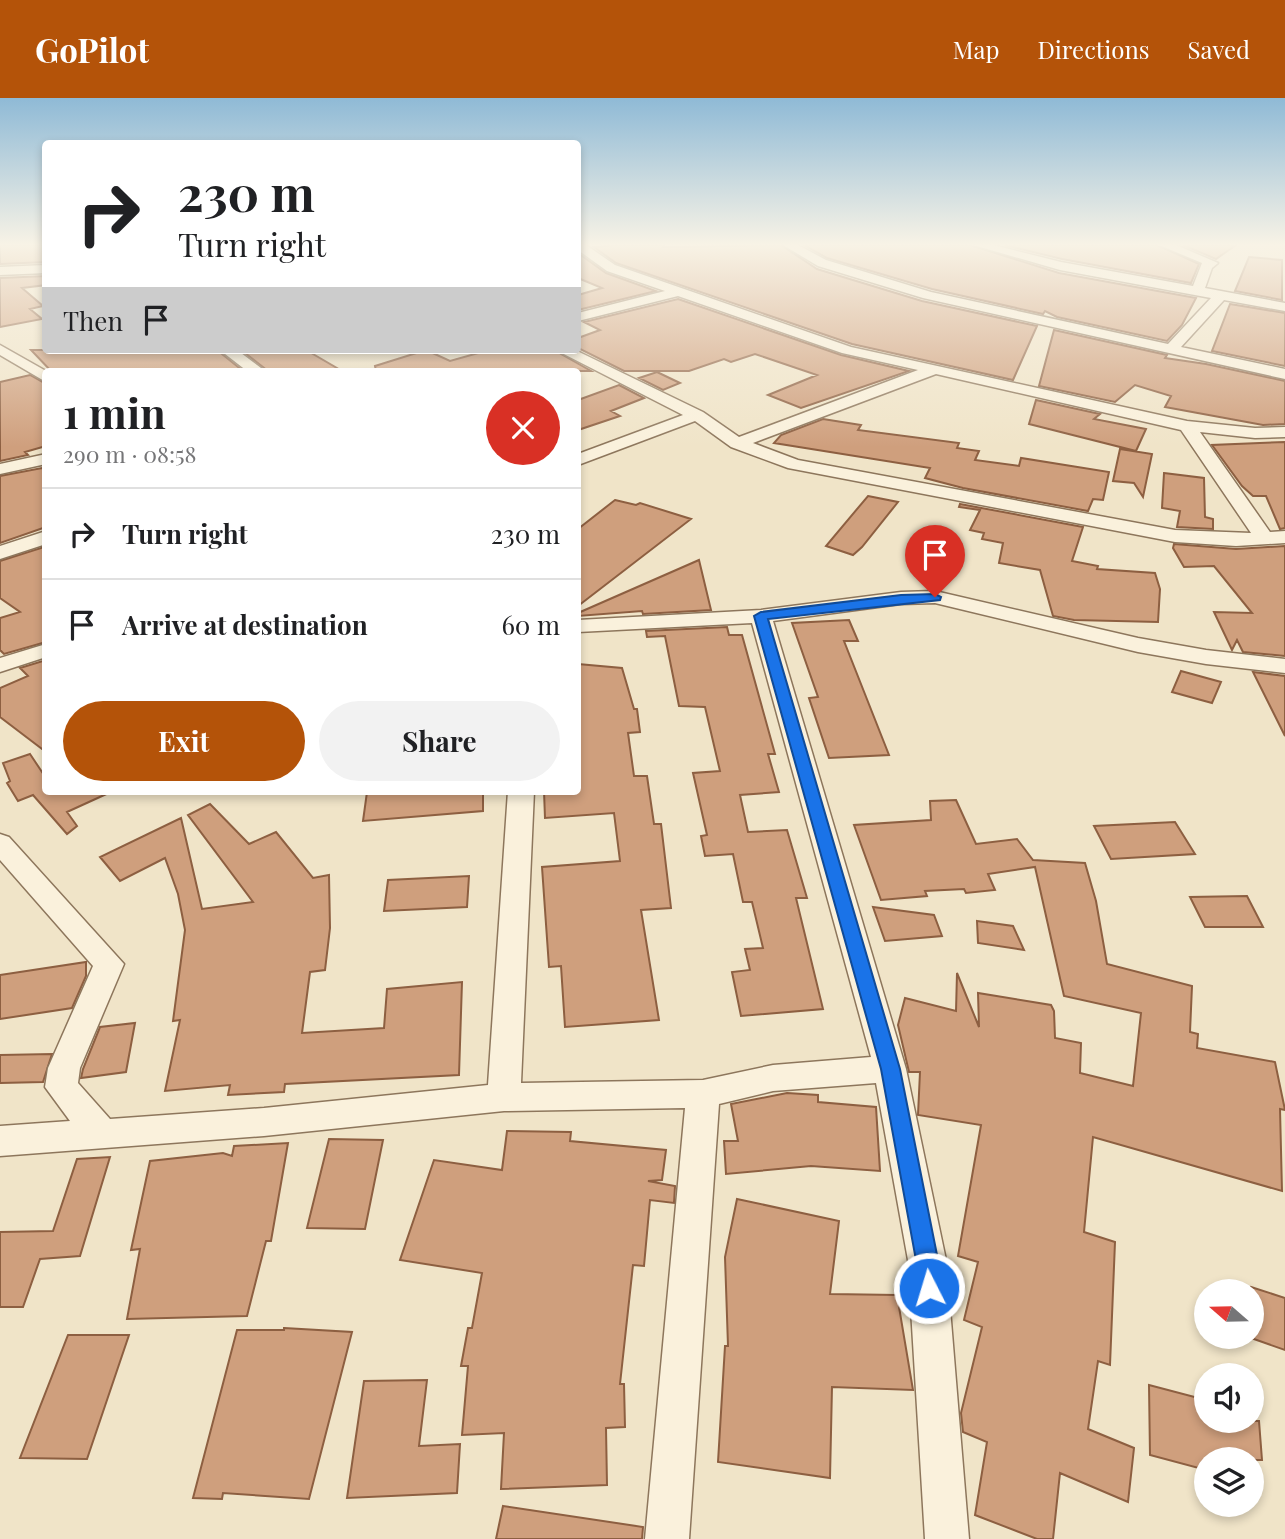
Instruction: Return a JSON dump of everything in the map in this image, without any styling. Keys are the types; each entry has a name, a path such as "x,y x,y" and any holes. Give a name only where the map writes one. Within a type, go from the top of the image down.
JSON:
{"street":[{"path":"740,312 847,350 1187,426 1255,433 1285,432"},
{"path":"1003,312 1285,374"},
{"path":"1170,351 1205,312"},
{"path":"0,349 42,375"},
{"path":"233,354 253,368"},
{"path":"571,354 697,415 737,443 794,464 1175,536 1236,540 1285,537"},
{"path":"737,443 936,369"},
{"path":"581,459 697,415"},
{"path":"1187,426 1264,538"},
{"path":"0,469 42,459"},
{"path":"0,553 42,538"},
{"path":"581,625 761,616 901,598 935,597 1138,645 1285,666"},
{"path":"761,616 890,1069 927,1260 947,1539"},
{"path":"0,665 42,651"},
{"path":"504,1097 521,795"},
{"path":"0,842 109,964 64,1068 61,1087 103,1135"},
{"path":"0,1141 264,1122 504,1097 703,1094 773,1078 890,1069"},
{"path":"667,1539 703,1094"}],"building":[{"path":"0,312 34,312 42,319 0,327"},
{"path":"624,312 717,312 841,355 909,371 801,408 768,395 817,375 755,354 731,362 724,359 689,371 624,371 581,350 581,337 600,330 584,322"},
{"path":"759,312 974,312 1037,326 1013,380 852,344"},
{"path":"1047,312 1189,312 1182,325 1167,341 1057,317"},
{"path":"1227,312 1285,313 1285,366 1212,351"},
{"path":"1054,330 1167,355 1165,358 1285,381 1285,424 1263,425 1165,407 1171,396 1135,385 1115,402 1039,386"},
{"path":"31,350 42,350 42,354 222,354 239,368 48,368"},
{"path":"246,354 313,354 337,368 264,368"},
{"path":"413,354 435,354 450,361 475,354 561,354 591,371 581,371 581,368 375,366"},
{"path":"657,372 680,383 663,390 639,378"},
{"path":"30,375 42,382 42,447 25,452 28,455 0,461 0,382"},
{"path":"619,385 644,398 611,411 620,416 581,429 581,399"},
{"path":"1036,400 1100,414 1094,419 1146,429 1136,451 1029,424"},
{"path":"823,419 861,425 858,430 959,443 957,448 979,451 975,460 1019,466 1021,458 1109,472 1103,500 1093,499 1088,511 963,488 925,478 930,468 774,443 781,435"},
{"path":"1285,442 1285,528 1280,529 1266,496 1253,496 1242,486 1212,445"},
{"path":"1120,449 1152,454 1143,497 1134,483 1113,481"},
{"path":"42,468 42,528 0,543 0,476"},
{"path":"1164,473 1204,478 1205,517 1213,519 1213,529 1177,527 1180,511 1162,508"},
{"path":"868,496 898,502 853,555 826,546"},
{"path":"615,500 636,505 640,503 691,519 581,604 581,527"},
{"path":"960,504 1083,527 1072,561 1098,566 1097,569 1155,573 1160,589 1158,622 1074,620 1053,616 1040,570 999,563 1003,543 982,539 984,533 970,530 980,510 959,507"},
{"path":"1174,544 1236,549 1285,546 1285,656 1243,652 1237,640 1232,650 1214,612 1252,613 1214,566 1184,567 1173,548"},
{"path":"42,548 42,643 4,654 0,650 0,618 20,612 0,598 0,561"},
{"path":"699,560 711,610 581,616 581,612"},
{"path":"849,620 858,641 844,641 889,755 829,758 809,698 818,697 792,623"},
{"path":"727,627 729,635 742,635 775,754 768,754 779,792 740,795 748,832 787,830 807,898 796,898 823,1009 741,1016 732,972 750,970 745,949 763,948 752,902 743,902 733,854 705,856 701,836 707,835 693,773 720,771 705,707 679,706 665,636 647,637 646,631"},
{"path":"42,661 42,749 0,717 0,688 28,676 20,668"},
{"path":"581,664 622,668 634,709 637,709 640,732 628,733 634,776 647,776 654,824 661,824 671,908 641,910 659,1020 565,1027 561,966 549,967 542,867 620,861 614,813 545,818 544,795 581,795"},
{"path":"1181,671 1221,682 1212,703 1172,692"},
{"path":"1253,672 1285,676 1285,736"},
{"path":"30,754 42,772 42,795 104,795 67,812 77,826 67,834 33,795 18,801 7,783 10,781 3,763"},
{"path":"367,795 483,795 483,811 363,821"},
{"path":"956,800 976,844 1017,839 1033,860 1085,863 1096,901 1107,964 1192,986 1190,1032 1198,1034 1197,1048 1275,1062 1285,1110 1280,1109 1282,1191 1093,1137 1084,1232 1115,1242 1110,1365 1098,1361 1088,1429 1134,1448 1128,1502 1060,1473 1053,1539 1037,1539 975,1515 987,1442 963,1432 961,1413 982,1327 964,1320 978,1262 958,1256 981,1125 918,1115 920,1072 909,1072 898,1025 905,998 956,1011 957,973 979,1027 978,993 1051,1005 1054,1011 1055,1038 1081,1043 1080,1073 1133,1086 1141,1013 1064,996 1035,867 988,874 995,890 966,893 964,889 925,891 927,896 881,900 854,825 931,820 930,801"},
{"path":"210,804 249,844 276,832 313,878 329,875 330,928 325,970 310,972 302,1033 384,1028 387,989 462,982 459,1075 285,1084 284,1092 228,1095 230,1085 165,1091 180,1020 173,1021 185,930 178,894 165,858 120,881 100,857 181,818 202,909 253,902 188,815"},
{"path":"1175,822 1195,854 1111,859 1094,826"},
{"path":"469,876 467,907 384,911 388,880"},
{"path":"1247,896 1263,927 1205,927 1190,897"},
{"path":"873,907 934,915 942,936 885,941"},
{"path":"977,921 1013,926 1024,950 978,943"},
{"path":"86,962 86,976 72,1008 0,1019 0,975"},
{"path":"135,1023 126,1072 81,1078 100,1027"},
{"path":"52,1054 43,1082 0,1083 0,1055"},
{"path":"787,1093 818,1095 818,1102 876,1107 880,1171 811,1166 726,1174 724,1141 738,1141 731,1104"},
{"path":"507,1131 571,1132 570,1141 666,1150 662,1180 648,1181 675,1186 674,1203 650,1200 644,1266 633,1265 620,1384 624,1384 625,1427 606,1428 607,1485 501,1489 504,1433 462,1435 468,1366 461,1366 468,1328 472,1328 482,1273 400,1260 434,1160 502,1170"},
{"path":"329,1139 383,1140 365,1229 307,1228"},
{"path":"288,1143 271,1241 266,1241 247,1316 127,1319 140,1249 131,1250 150,1161 223,1153 232,1156 234,1146"},
{"path":"110,1157 80,1256 40,1259 23,1307 0,1307 0,1232 53,1231 77,1159"},
{"path":"737,1199 839,1221 830,1294 897,1295 913,1390 832,1387 830,1478 718,1462 725,1346 728,1346 725,1257"},
{"path":"1264,1291 1285,1298 1285,1350 1264,1343"},
{"path":"284,1328 352,1332 309,1499 223,1493 222,1499 193,1498 237,1330"},
{"path":"68,1335 129,1335 87,1459 20,1458"},
{"path":"427,1380 419,1446 460,1444 457,1493 347,1498 364,1381"},
{"path":"1149,1385 1194,1397 1194,1433 1260,1433 1261,1447 1194,1447 1194,1467 1150,1455"},
{"path":"503,1506 643,1527 642,1539 496,1539"}],"route":[{"path":"929,1288 927,1260 890,1069 761,616 901,598 935,597"}]}
